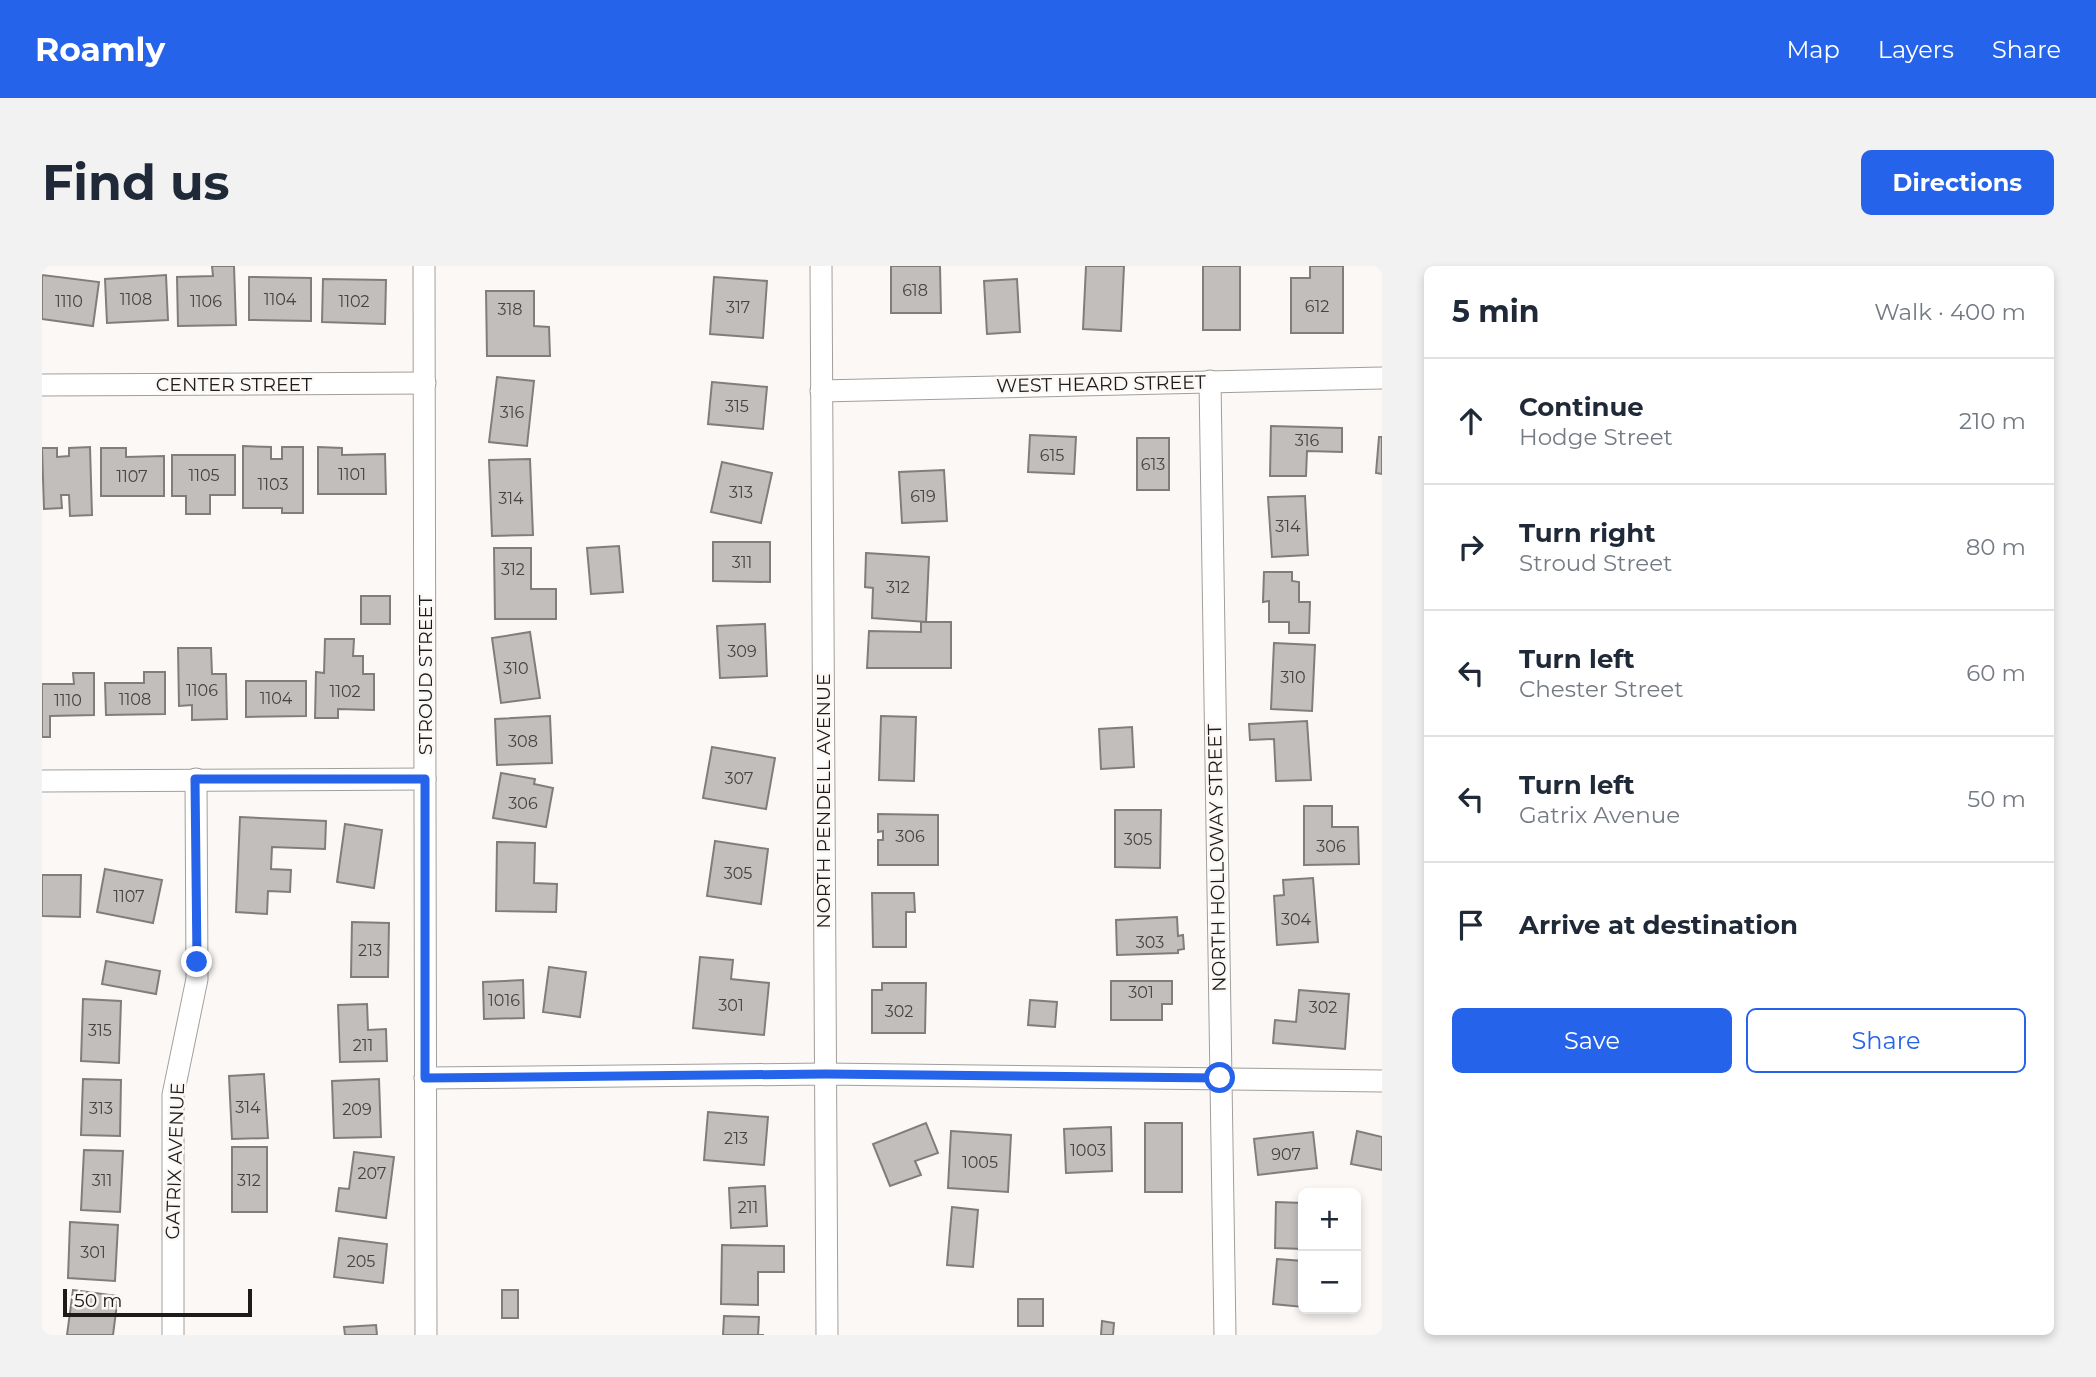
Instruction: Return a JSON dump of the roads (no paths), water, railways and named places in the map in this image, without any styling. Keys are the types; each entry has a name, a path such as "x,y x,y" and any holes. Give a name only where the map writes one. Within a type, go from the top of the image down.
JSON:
{"street":[{"name":"STROUD STREET","path":"424,266 426,1335"},
{"name":"NORTH PENDELL AVENUE","path":"821,266 827,1335"},
{"name":"WEST HEARD STREET","path":"821,391 1382,378"},
{"name":"NORTH HOLLOWAY STREET","path":"1210,381 1225,1335"},
{"name":"CENTER STREET","path":"42,385 425,383"},
{"name":"GATRIX AVENUE","path":"173,1335 173,1095 197,979 195,779"},
{"path":"42,781 425,779"},
{"path":"425,1078 825,1074 1382,1081"}]}
